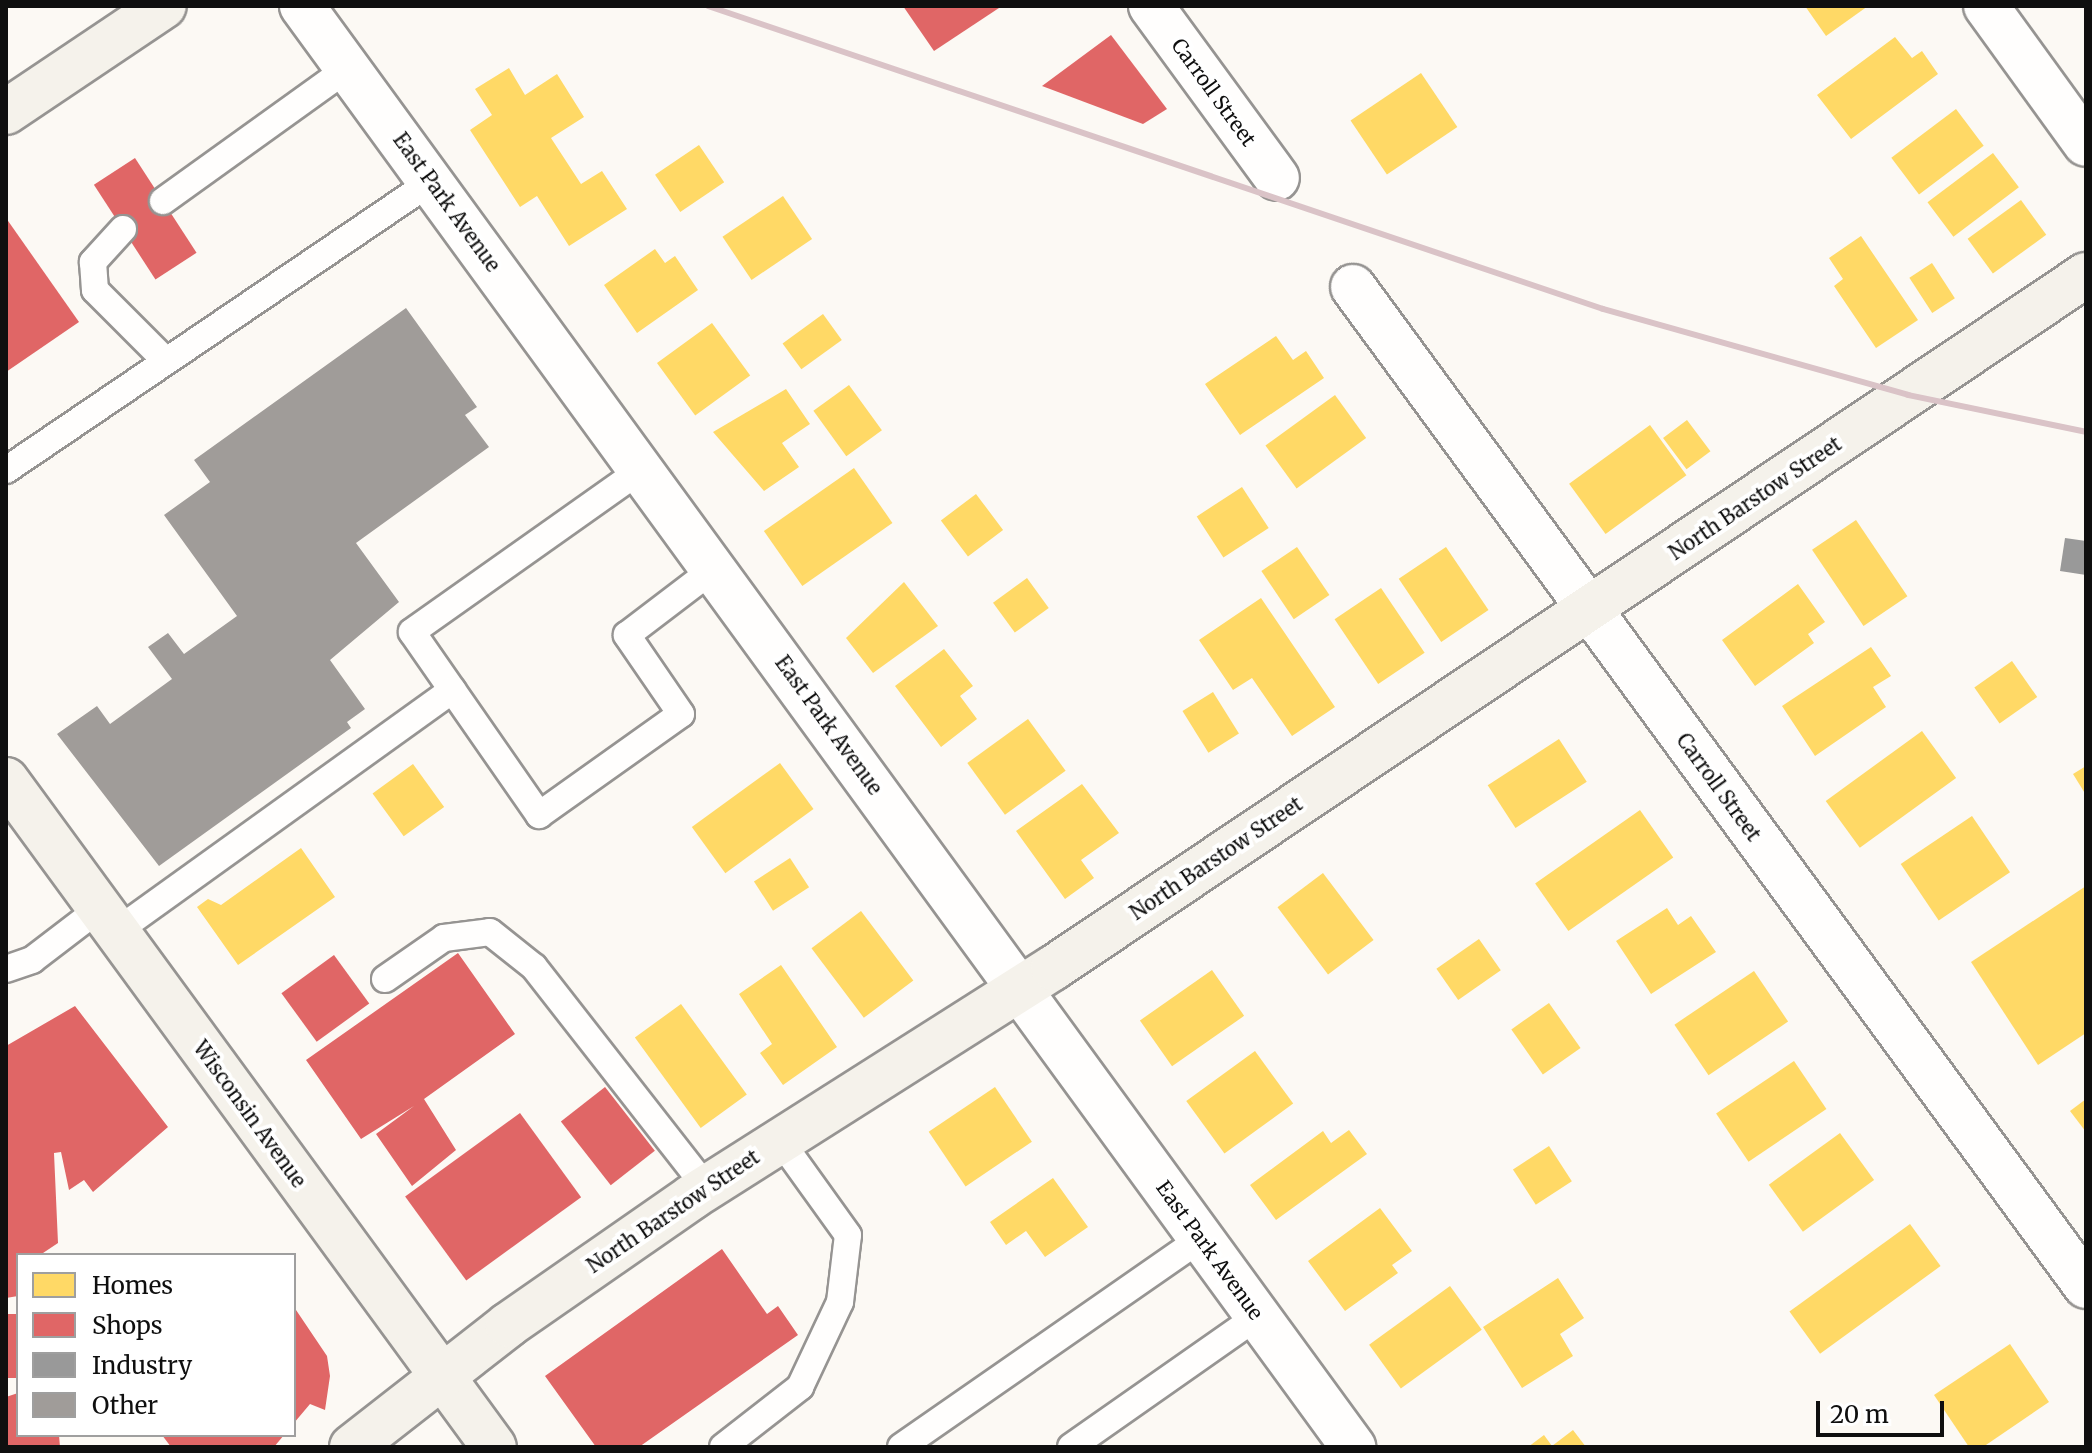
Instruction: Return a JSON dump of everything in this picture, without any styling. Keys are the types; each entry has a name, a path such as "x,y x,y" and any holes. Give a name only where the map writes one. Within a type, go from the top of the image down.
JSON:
{"street":[{"path":"6,112 164,6"},
{"name":"East Park Avenue","path":"302,6 715,568 1353,1447"},
{"name":"Carroll Street","path":"1151,6 1277,178"},
{"path":"1986,6 2086,144"},
{"name":"North Barstow Street","path":"352,1447 442,1376 706,1187 1021,989 2086,275"},
{"name":"Carroll Street","path":"1353,287 2086,1286"},
{"name":"Wisconsin Avenue","path":"6,780 494,1447"}],"lane":[{"path":"163,201 348,68"},
{"path":"6,470 432,181"},
{"path":"123,229 93,262 95,290 166,361"},
{"path":"642,469 412,632 539,815 681,714 627,635 715,568"},
{"path":"6,969 32,960 109,920 453,690"},
{"path":"385,979 444,938 490,932 534,967 706,1187"},
{"path":"723,1447 800,1387 840,1302 848,1235 779,1139"},
{"path":"901,1447 1202,1238"},
{"path":"1071,1447 1258,1316"}],"building: Homes":[{"path":"1805,6 1868,6 1826,36"},
{"path":"1895,37 1912,58 1922,51 1938,74 1851,139 1817,95"},
{"path":"509,68 525,95 557,74 584,117 551,138 581,184 602,171 627,209 569,246 537,196 520,207 470,130 492,115 475,89"},
{"path":"1421,73 1457,127 1387,174 1351,121"},
{"path":"1956,109 1984,146 1919,194 1891,158"},
{"path":"699,145 724,182 680,212 655,175"},
{"path":"1993,153 2019,187 1953,237 1928,202"},
{"path":"783,196 812,239 752,280 722,237"},
{"path":"2021,200 2046,235 1993,274 1968,239"},
{"path":"1861,236 1918,320 1876,348 1834,286 1843,279 1829,258"},
{"path":"655,249 665,263 675,256 698,290 637,333 604,285"},
{"path":"1932,263 1955,298 1932,313 1909,278"},
{"path":"823,314 842,340 801,369 783,343"},
{"path":"712,323 750,376 695,416 657,363"},
{"path":"1276,336 1293,360 1306,351 1324,378 1240,435 1205,384"},
{"path":"849,385 882,430 846,456 813,411"},
{"path":"786,389 810,424 782,443 799,467 764,491 713,432"},
{"path":"1335,395 1366,438 1297,488 1265,446"},
{"path":"1687,420 1710,451 1687,469 1663,438"},
{"path":"1650,425 1686,475 1606,534 1569,484"},
{"path":"854,468 892,523 802,586 764,531"},
{"path":"1242,487 1269,528 1223,558 1197,516"},
{"path":"976,494 1003,530 968,556 941,520"},
{"path":"1856,520 1907,596 1864,626 1812,550"},
{"path":"1297,547 1329,595 1294,619 1261,571"},
{"path":"1446,547 1488,610 1441,642 1399,579"},
{"path":"1027,578 1049,608 1015,633 993,603"},
{"path":"904,582 938,626 873,673 846,638"},
{"path":"1798,584 1825,622 1808,634 1814,643 1755,686 1722,640"},
{"path":"1381,588 1425,653 1378,684 1335,619"},
{"path":"1261,598 1335,707 1292,736 1252,678 1233,690 1199,640"},
{"path":"1871,647 1891,676 1873,687 1886,707 1815,756 1782,706"},
{"path":"944,649 973,686 960,696 977,719 941,747 895,686"},
{"path":"2012,661 2037,697 2000,723 1974,687"},
{"path":"1213,692 1239,734 1208,753 1182,711"},
{"path":"1028,719 1066,771 1005,815 967,763"},
{"path":"1922,731 1956,778 1860,848 1826,801"},
{"path":"1559,739 1587,782 1515,828 1488,785"},
{"path":"780,763 814,809 725,873 692,827"},
{"path":"413,764 444,807 404,836 373,793"},
{"path":"2086,766 2086,795 2073,774"},
{"path":"1082,784 1119,833 1081,860 1094,878 1065,899 1016,831"},
{"path":"1640,810 1673,858 1568,931 1535,883"},
{"path":"1972,816 2010,872 1939,920 1901,864"},
{"path":"301,848 335,897 238,965 197,907 208,899 221,905"},
{"path":"790,858 809,887 773,911 754,881"},
{"path":"1323,873 1374,940 1328,974 1277,907"},
{"path":"2086,886 2086,1033 2038,1065 1971,962"},
{"path":"1667,908 1678,925 1691,916 1716,952 1651,994 1616,941"},
{"path":"861,911 913,980 864,1018 811,948"},
{"path":"1479,939 1501,970 1458,1000 1436,969"},
{"path":"781,965 837,1047 783,1085 760,1053 772,1044 739,994"},
{"path":"1212,970 1244,1016 1172,1066 1140,1020"},
{"path":"1754,971 1788,1022 1709,1075 1674,1025"},
{"path":"1549,1003 1581,1048 1543,1074 1511,1029"},
{"path":"681,1004 747,1095 701,1128 635,1038"},
{"path":"1255,1051 1293,1104 1224,1154 1186,1101"},
{"path":"1794,1061 1826,1109 1749,1162 1716,1114"},
{"path":"995,1087 1032,1142 966,1186 929,1132"},
{"path":"2086,1099 2086,1132 2070,1111"},
{"path":"1349,1130 1367,1154 1276,1220 1250,1185 1323,1131 1331,1143"},
{"path":"1840,1133 1874,1180 1803,1232 1769,1185"},
{"path":"1549,1146 1572,1181 1536,1205 1513,1169"},
{"path":"1053,1178 1088,1227 1045,1257 1026,1231 1006,1245 990,1222"},
{"path":"1380,1208 1412,1251 1392,1265 1398,1273 1345,1311 1308,1261"},
{"path":"1910,1224 1941,1266 1820,1354 1789,1312"},
{"path":"1558,1278 1584,1318 1560,1334 1573,1356 1522,1388 1483,1327"},
{"path":"1450,1286 1482,1330 1401,1388 1369,1345"},
{"path":"2010,1344 2049,1402 1983,1447 1969,1447 1934,1395"},
{"path":"1573,1430 1586,1447 1528,1447 1544,1435 1552,1446"}],"building: Shops":[{"path":"903,6 1002,6 934,51"},
{"path":"1111,35 1167,109 1143,124 1042,86"},
{"path":"135,158 197,253 155,279 94,185"},
{"path":"6,218 79,322 6,372"},
{"path":"458,953 515,1034 424,1099 456,1150 412,1186 376,1134 414,1106 361,1139 306,1060"},
{"path":"334,955 369,1004 317,1042 281,993"},
{"path":"75,1006 168,1127 93,1192 84,1180 69,1190 61,1152 54,1153 58,1243 43,1253 16,1253 16,1296 6,1298 6,1046"},
{"path":"605,1087 655,1151 611,1185 561,1121"},
{"path":"520,1113 581,1197 466,1281 405,1196"},
{"path":"722,1249 767,1314 778,1306 798,1335 639,1447 596,1447 545,1376"},
{"path":"296,1310 327,1356 330,1376 325,1410 310,1404 296,1421"},
{"path":"6,1314 16,1314 16,1378 6,1378"},
{"path":"16,1394 16,1437 59,1437 60,1447 6,1447 6,1397"},
{"path":"164,1437 282,1437 274,1447 171,1447"}],"building: Industry":[{"path":"2065,538 2086,541 2086,575 2060,571"}],"building: Other":[{"path":"406,308 477,407 465,415 489,447 356,543 399,602 330,660 365,709 347,722 351,728 159,866 57,734 97,706 110,724 172,679 148,647 168,633 184,654 237,616 164,515 210,482 194,460"}],"railway":[{"path":"708,6 1603,309 1908,395 2086,432"}]}
